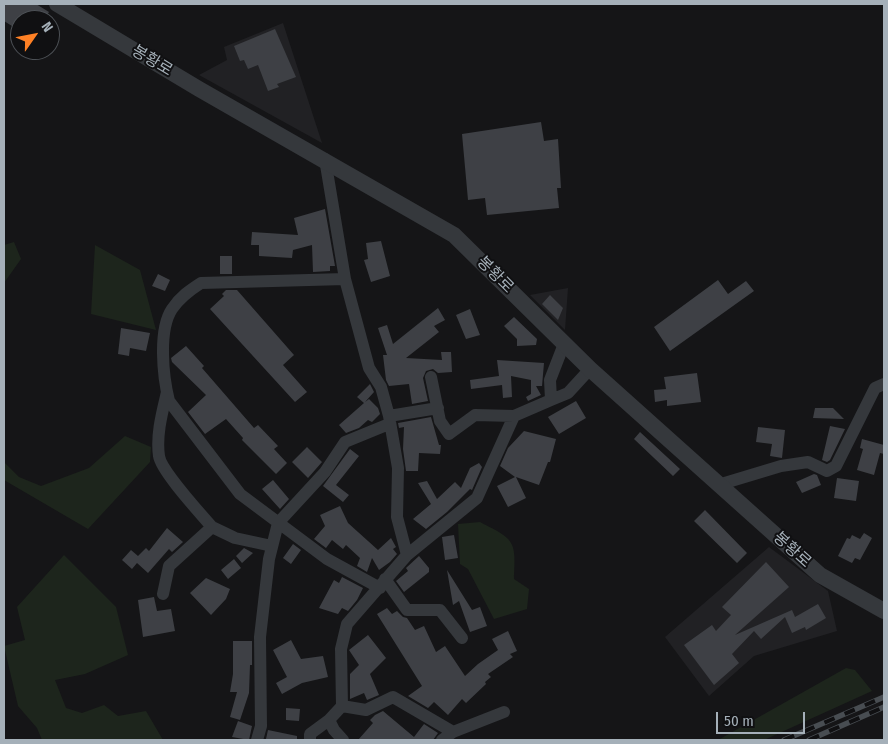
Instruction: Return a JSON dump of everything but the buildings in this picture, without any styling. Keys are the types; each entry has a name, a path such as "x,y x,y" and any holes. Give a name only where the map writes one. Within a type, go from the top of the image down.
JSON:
{"street":[{"name":"봉황로","path":"57,4 199,89 325,159 454,235 590,369 820,575 884,611"},
{"path":"325,159 345,279 369,368 382,387 389,420 398,468 397,517 406,555"},
{"path":"345,279 201,283 184,294 171,310 166,324 164,346 169,400 240,494 327,560 383,584 407,610 440,610 462,638"},
{"path":"551,400 550,380 564,344"},
{"path":"431,377 440,420 449,434 475,415 514,416 568,393 590,369"},
{"path":"718,485 781,466 808,462 827,470 836,466 875,388 884,384"},
{"path":"167,392 159,429 159,458 182,491 212,527 235,538 272,546"},
{"path":"256,740 261,726 260,637 272,546 278,523 325,472 345,442 389,420 438,408"},
{"path":"310,740 310,734 329,720 342,706 341,649 347,624 406,555 477,498 514,416"},
{"path":"162,594 169,566 212,527"},
{"path":"342,706 366,710 393,697 454,732"},
{"path":"442,740 454,732 504,712"},
{"path":"329,720 334,730 343,740"}],"shaded area":[{"path":"283,23 322,143 199,75 227,60 224,47"},
{"path":"14,242 21,259 4,283 4,245"},
{"path":"95,245 140,270 156,330 91,314"},
{"path":"568,288 565,330 530,295"},
{"path":"125,436 151,447 150,462 88,529 4,480 4,462 19,477 41,486 89,468"},
{"path":"480,522 500,533 511,543 514,556 514,579 529,589 527,609 494,619 468,569 460,564 458,524"},
{"path":"769,547 828,591 837,631 754,656 709,696 665,637"},
{"path":"64,555 116,607 128,655 85,674 55,680 66,708 82,713 104,705 118,716 146,711 163,740 42,740 37,728 18,706 4,646 25,640 17,607"},
{"path":"846,668 855,670 872,691 764,740 718,740"}],"railway":[{"path":"784,740 884,697"},
{"path":"809,740 884,707"}]}
